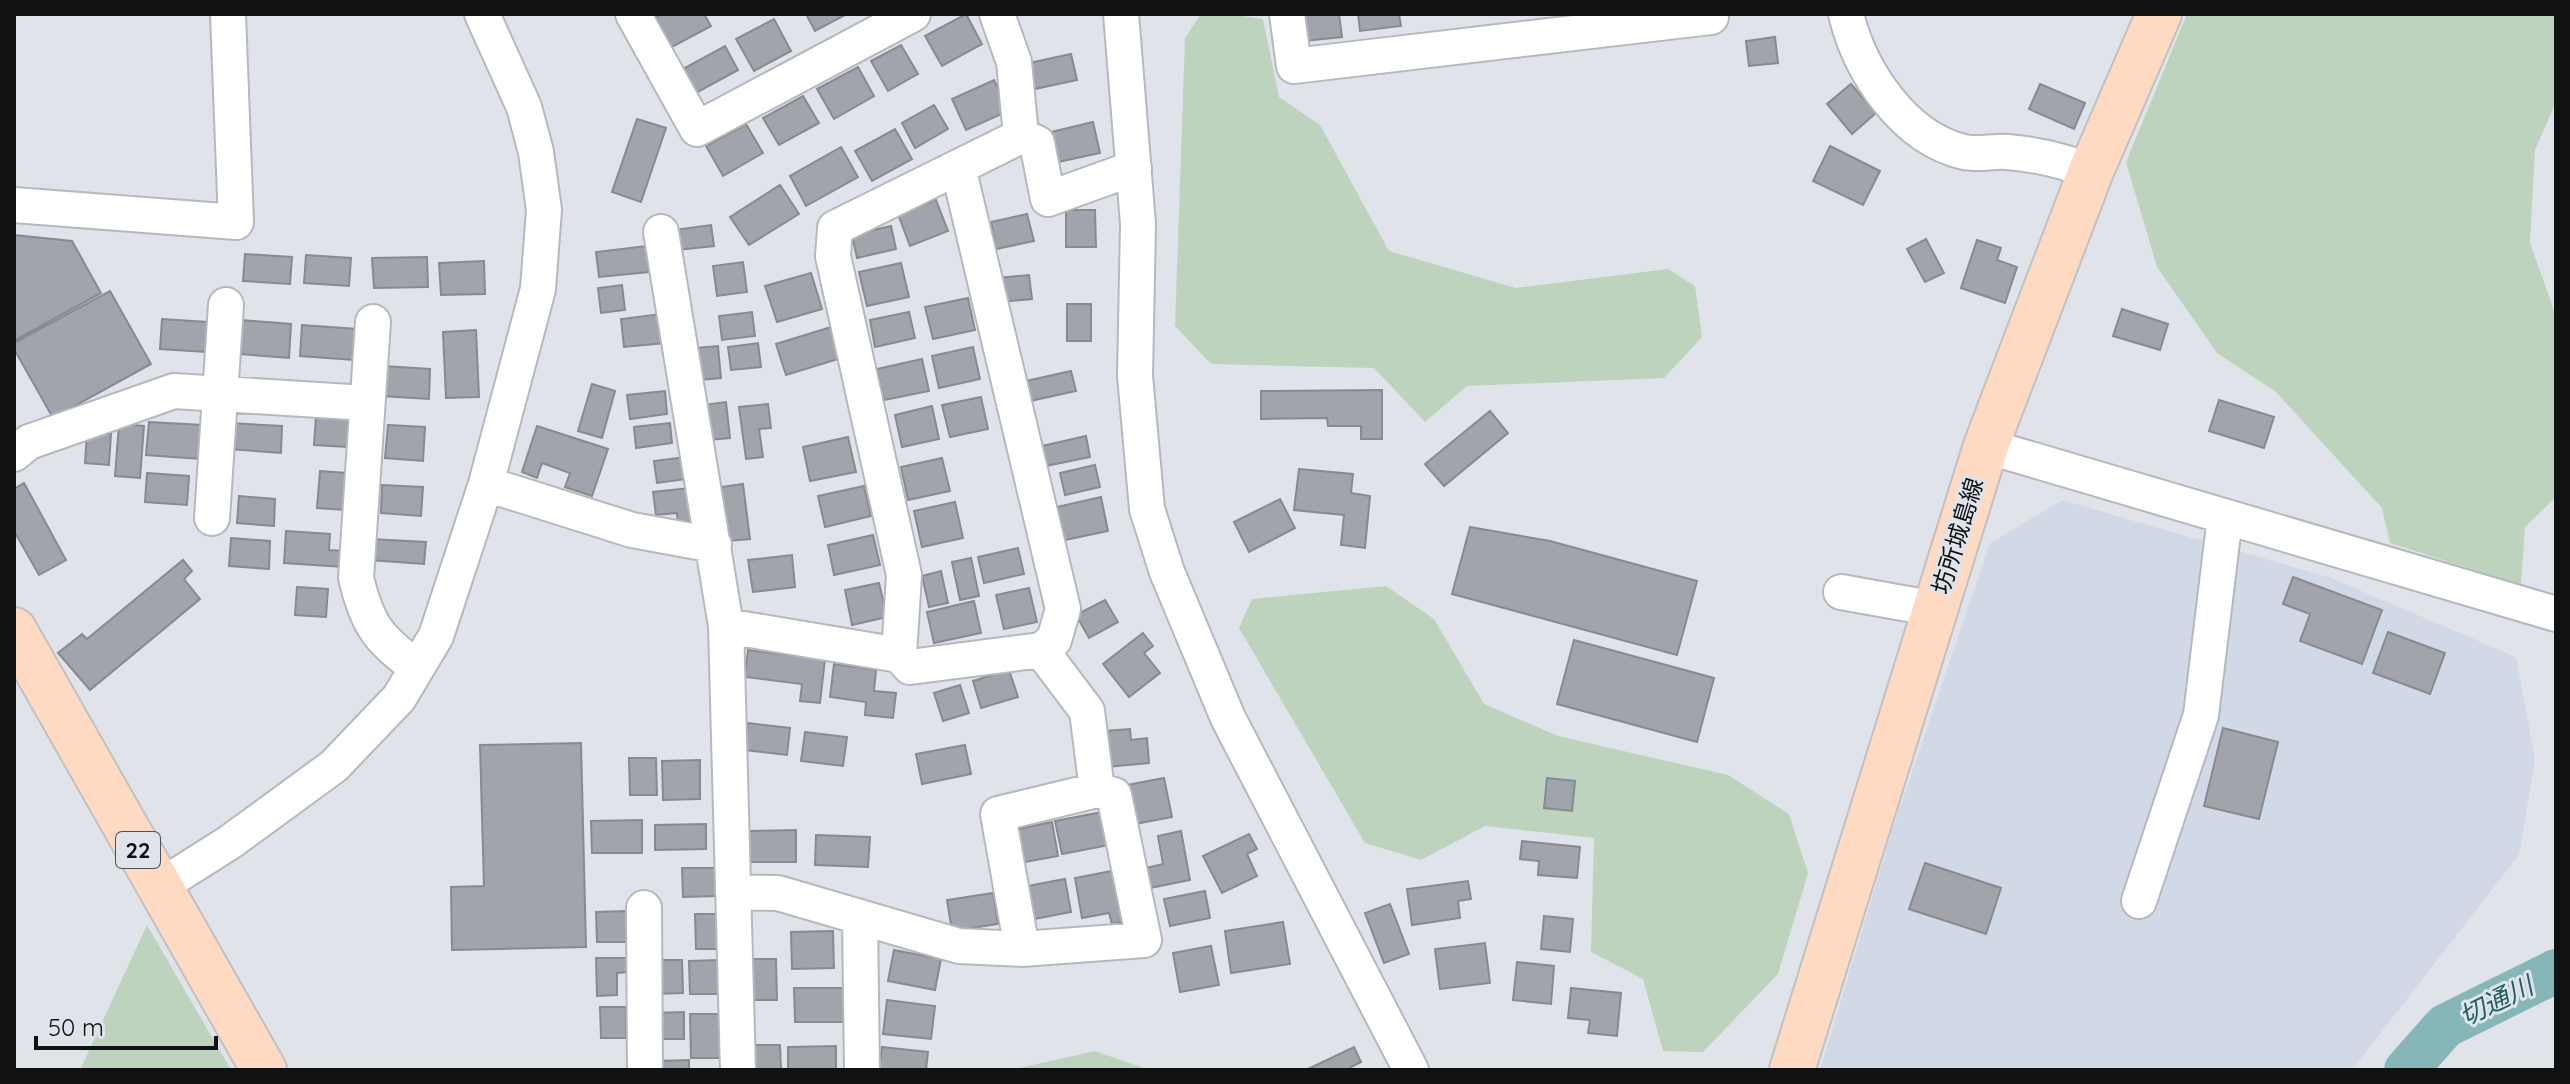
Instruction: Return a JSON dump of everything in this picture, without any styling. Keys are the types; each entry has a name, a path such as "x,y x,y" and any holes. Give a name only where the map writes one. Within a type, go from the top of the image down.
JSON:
{"main road":[{"name":"坊所城島線","path":"1792,1070 1986,446 2091,171 2159,14"},
{"name":"22","path":"14,630 264,1070"}],"street":[{"path":"14,205 236,222 228,14"},
{"path":"159,887 230,842 334,766 399,698 436,636 486,484 538,289 544,210 536,152 524,107 482,14"},
{"path":"633,14 697,129 913,14"},
{"path":"997,14 1014,62 1021,136"},
{"path":"1121,14 1138,224 1135,376 1147,509 1167,572 1228,718 1411,1070"},
{"path":"1287,14 1294,66 1711,17 1711,14"},
{"path":"1846,14 1862,59 1889,101 1929,139 1966,153 2005,151 2054,158 2091,171"},
{"path":"899,655 904,575 833,256 835,228 1021,136 1037,143 1048,199 1134,168"},
{"path":"726,626 899,655 910,667 1041,650 1054,640 1063,609 958,167"},
{"path":"661,232 726,626 738,1070"},
{"path":"212,518 226,305"},
{"path":"373,322 356,578 364,612 386,644 417,668"},
{"path":"14,454 29,442 174,391 367,403"},
{"path":"1986,446 2552,613"},
{"path":"486,484 632,530 714,545"},
{"path":"2139,901 2201,715 2225,517"},
{"path":"1841,592 1936,609"},
{"path":"1041,650 1087,711 1097,790"},
{"path":"733,892 778,893 959,946 1022,949 1144,940 1114,795 1097,790 998,814 1022,949"},
{"path":"644,908 645,1070"},
{"path":"860,917 862,1070"}],"shaded area":[{"path":"2062,500 2331,578 2516,657 2535,760 2519,855 2352,1070 1820,1070 1891,834 1990,543"}],"green space":[{"path":"1201,14 1263,19 1279,97 1320,125 1389,251 1516,288 1668,269 1695,286 1702,337 1664,378 1467,386 1425,422 1374,368 1211,364 1175,326 1185,38"},
{"path":"2187,14 2556,14 2556,102 2535,150 2530,243 2556,316 2556,497 2525,527 2521,585 2390,543 2382,508 2276,392 2217,353 2157,267 2126,162"},
{"path":"1386,586 1434,619 1484,704 1558,736 1728,775 1789,814 1808,873 1778,974 1703,1052 1663,1051 1643,979 1591,952 1594,838 1485,826 1421,860 1365,843 1239,628 1252,599"},
{"path":"147,925 231,1070 80,1070"},
{"path":"1095,1051 1149,1070 1011,1070"}],"building":[{"path":"662,14 704,14 711,26 672,47 655,18"},
{"path":"806,14 844,14 845,15 815,31"},
{"path":"966,14 982,44 942,66 925,36"},
{"path":"1339,14 1342,37 1304,41 1300,15"},
{"path":"1358,14 1399,14 1401,26 1360,31"},
{"path":"774,19 791,51 754,71 736,39"},
{"path":"1775,37 1778,63 1749,66 1746,41"},
{"path":"901,45 918,74 888,91 871,61"},
{"path":"725,46 738,70 696,93 683,69"},
{"path":"1071,54 1077,80 1035,89 1029,63"},
{"path":"858,67 874,96 834,119 817,89"},
{"path":"994,80 1008,111 966,130 952,99"},
{"path":"1851,84 1876,113 1852,134 1827,104"},
{"path":"2040,84 2085,103 2074,129 2029,109"},
{"path":"803,96 819,123 779,145 763,118"},
{"path":"934,105 948,129 915,148 902,123"},
{"path":"637,119 666,128 641,202 612,192"},
{"path":"1093,122 1100,153 1058,162 1051,132"},
{"path":"746,124 763,153 723,176 706,146"},
{"path":"895,129 912,159 872,181 855,151"},
{"path":"1830,146 1880,171 1863,205 1813,181"},
{"path":"841,147 858,177 806,206 790,176"},
{"path":"780,185 799,214 749,245 730,217"},
{"path":"936,200 948,231 910,246 898,214"},
{"path":"1066,210 1095,210 1096,247 1066,247"},
{"path":"1027,214 1034,241 996,249 991,222"},
{"path":"711,225 714,246 677,250 674,230"},
{"path":"891,226 896,249 857,258 852,235"},
{"path":"14,235 72,241 101,293 14,341"},
{"path":"1926,239 1944,273 1925,282 1907,249"},
{"path":"1977,240 2001,248 1997,260 2017,267 2005,303 1961,288"},
{"path":"646,246 649,272 599,277 596,252"},
{"path":"245,254 292,257 290,284 243,281"},
{"path":"306,255 351,258 349,286 304,283"},
{"path":"427,257 428,287 374,288 372,258"},
{"path":"484,261 485,294 441,295 439,263"},
{"path":"743,262 747,292 717,296 713,266"},
{"path":"901,263 909,297 867,306 859,272"},
{"path":"811,273 822,309 777,322 765,286"},
{"path":"1029,275 1032,299 1001,302 998,278"},
{"path":"622,285 625,310 601,313 598,288"},
{"path":"110,291 151,364 53,418 14,349 14,343"},
{"path":"968,298 975,330 933,339 925,307"},
{"path":"1067,304 1091,304 1091,341 1067,341"},
{"path":"2122,309 2168,324 2160,350 2113,336"},
{"path":"752,312 755,336 722,340 719,316"},
{"path":"909,312 915,338 875,347 870,320"},
{"path":"661,314 665,343 624,347 621,319"},
{"path":"162,319 207,322 206,352 160,349"},
{"path":"241,320 291,324 289,358 239,354"},
{"path":"302,325 357,329 354,360 300,356"},
{"path":"831,327 841,358 786,375 776,344"},
{"path":"476,330 479,397 446,398 443,332"},
{"path":"758,343 761,367 731,370 728,347"},
{"path":"718,346 721,378 700,380 696,348"},
{"path":"973,347 980,379 939,388 932,356"},
{"path":"922,359 929,391 884,400 877,369"},
{"path":"383,366 430,369 429,399 381,396"},
{"path":"1071,371 1076,391 1030,401 1026,381"},
{"path":"592,384 615,391 602,438 578,431"},
{"path":"1382,390 1382,439 1361,439 1361,426 1328,426 1327,418 1261,419 1261,391"},
{"path":"665,391 667,414 630,419 627,395"},
{"path":"981,397 988,429 950,437 942,405"},
{"path":"2219,400 2274,417 2264,448 2209,431"},
{"path":"726,402 730,438 708,440 703,405"},
{"path":"768,404 771,428 759,429 763,457 746,459 739,407"},
{"path":"932,406 939,439 902,447 895,415"},
{"path":"1490,411 1508,433 1444,486 1425,464"},
{"path":"316,415 349,417 347,447 314,445"},
{"path":"149,422 202,425 200,459 146,455"},
{"path":"230,423 282,426 281,453 229,449"},
{"path":"670,423 672,443 636,448 634,427"},
{"path":"119,424 144,426 140,478 115,476"},
{"path":"388,425 425,427 423,461 385,458"},
{"path":"537,426 608,449 592,496 565,487 570,473 542,463 537,478 522,472"},
{"path":"87,433 111,434 109,465 85,463"},
{"path":"1086,436 1090,457 1046,466 1042,446"},
{"path":"848,437 856,472 810,481 803,447"},
{"path":"685,457 687,479 657,483 654,461"},
{"path":"942,458 950,491 908,500 901,467"},
{"path":"1095,465 1100,487 1065,495 1060,473"},
{"path":"1299,469 1353,474 1351,493 1370,496 1365,548 1341,545 1344,515 1294,510"},
{"path":"320,471 347,473 345,510 317,508"},
{"path":"147,473 189,476 187,505 145,502"},
{"path":"24,483 66,560 39,575 14,531 14,489"},
{"path":"743,484 750,539 728,541 721,487"},
{"path":"382,485 423,487 421,516 381,513"},
{"path":"864,486 871,516 825,527 818,496"},
{"path":"690,488 693,521 678,523 677,513 656,515 653,492"},
{"path":"239,496 275,499 274,526 237,523"},
{"path":"1101,497 1108,531 1065,540 1057,507"},
{"path":"1280,499 1295,528 1249,552 1234,522"},
{"path":"955,502 963,538 922,547 914,511"},
{"path":"1470,527 1550,541 1697,581 1677,655 1452,594"},
{"path":"286,531 330,534 329,550 344,551 343,567 284,563"},
{"path":"873,535 880,565 834,575 828,545"},
{"path":"231,538 270,541 269,569 229,566"},
{"path":"370,539 426,542 424,564 369,560"},
{"path":"1018,548 1024,574 984,583 978,557"},
{"path":"792,555 795,587 753,592 748,560"},
{"path":"971,558 979,596 960,600 952,562"},
{"path":"183,560 192,571 184,579 200,599 90,690 58,653 82,634 87,639"},
{"path":"941,571 948,603 929,607 922,576"},
{"path":"2293,577 2382,610 2362,664 2300,641 2310,614 2283,604"},
{"path":"879,583 887,617 852,625 845,590"},
{"path":"297,587 328,589 326,617 295,615"},
{"path":"1029,588 1037,622 1004,629 996,595"},
{"path":"1105,600 1118,622 1089,638 1076,615"},
{"path":"974,601 981,633 934,643 927,612"},
{"path":"2388,632 2445,653 2430,694 2373,673"},
{"path":"1143,633 1153,646 1144,653 1160,673 1129,697 1103,664"},
{"path":"1574,640 1714,678 1697,742 1557,704"},
{"path":"748,650 825,659 820,703 800,701 802,684 745,677"},
{"path":"834,664 876,670 874,691 896,693 893,718 865,715 866,702 830,697"},
{"path":"1009,670 1018,697 981,708 973,681"},
{"path":"960,685 969,713 943,721 934,693"},
{"path":"748,723 790,728 787,755 745,750"},
{"path":"2223,728 2278,742 2259,819 2204,806"},
{"path":"1130,729 1131,740 1147,738 1149,763 1107,767 1104,731"},
{"path":"805,732 847,737 843,766 801,761"},
{"path":"581,743 586,947 452,950 451,887 484,886 480,745"},
{"path":"965,745 971,774 922,784 916,754"},
{"path":"629,758 656,758 657,795 630,795"},
{"path":"700,760 700,799 663,800 662,761"},
{"path":"1164,778 1172,817 1135,824 1127,785"},
{"path":"1547,778 1575,781 1572,811 1544,808"},
{"path":"1102,812 1109,845 1062,854 1055,821"},
{"path":"642,820 642,853 592,853 591,821"},
{"path":"1052,822 1058,856 1019,863 1013,830"},
{"path":"706,824 706,849 655,850 655,825"},
{"path":"796,830 796,862 745,862 745,831"},
{"path":"1181,831 1190,880 1150,888 1146,868 1163,864 1158,836"},
{"path":"1249,834 1257,849 1247,854 1257,876 1222,893 1203,856"},
{"path":"816,835 870,837 868,867 815,865"},
{"path":"1522,841 1580,847 1577,878 1538,875 1539,861 1520,859"},
{"path":"1925,863 2001,888 1986,934 1909,909"},
{"path":"682,868 716,868 716,896 683,897"},
{"path":"1117,870 1127,921 1112,924 1109,913 1082,918 1075,878"},
{"path":"1065,879 1071,912 1029,920 1022,887"},
{"path":"1468,881 1471,899 1458,901 1460,918 1412,925 1407,889"},
{"path":"1205,891 1210,918 1170,926 1164,899"},
{"path":"993,893 998,924 952,931 947,900"},
{"path":"1390,904 1409,954 1384,963 1365,913"},
{"path":"628,911 628,942 597,942 596,912"},
{"path":"695,914 721,914 722,949 696,949"},
{"path":"1544,916 1573,919 1570,952 1541,949"},
{"path":"1283,922 1290,964 1231,973 1225,931"},
{"path":"833,931 834,968 792,969 791,932"},
{"path":"1485,943 1490,983 1440,989 1435,949"},
{"path":"1211,946 1219,985 1180,992 1173,953"},
{"path":"894,950 941,959 935,990 888,981"},
{"path":"596,958 629,958 629,972 617,973 617,995 597,996"},
{"path":"746,959 776,959 777,1000 747,1000"},
{"path":"654,960 682,960 683,993 655,994"},
{"path":"720,960 721,994 690,994 689,961"},
{"path":"1517,962 1554,966 1551,1004 1513,1000"},
{"path":"794,988 845,988 845,1022 795,1022"},
{"path":"1571,988 1621,993 1617,1036 1588,1033 1590,1020 1568,1018"},
{"path":"887,1000 935,1006 931,1039 883,1034"},
{"path":"600,1007 626,1007 626,1038 601,1038"},
{"path":"684,1012 684,1039 654,1039 653,1013"},
{"path":"690,1014 723,1014 723,1058 691,1058"},
{"path":"749,1045 780,1045 781,1070 750,1070"},
{"path":"836,1046 836,1070 788,1070 788,1047"},
{"path":"882,1047 928,1052 926,1070 879,1070"},
{"path":"1354,1047 1361,1062 1351,1067 1353,1070 1306,1070"},
{"path":"689,1060 689,1070 658,1070 658,1061"}],"waterway":[{"name":"切通川","path":"2406,1070 2445,1026 2556,971"}]}
